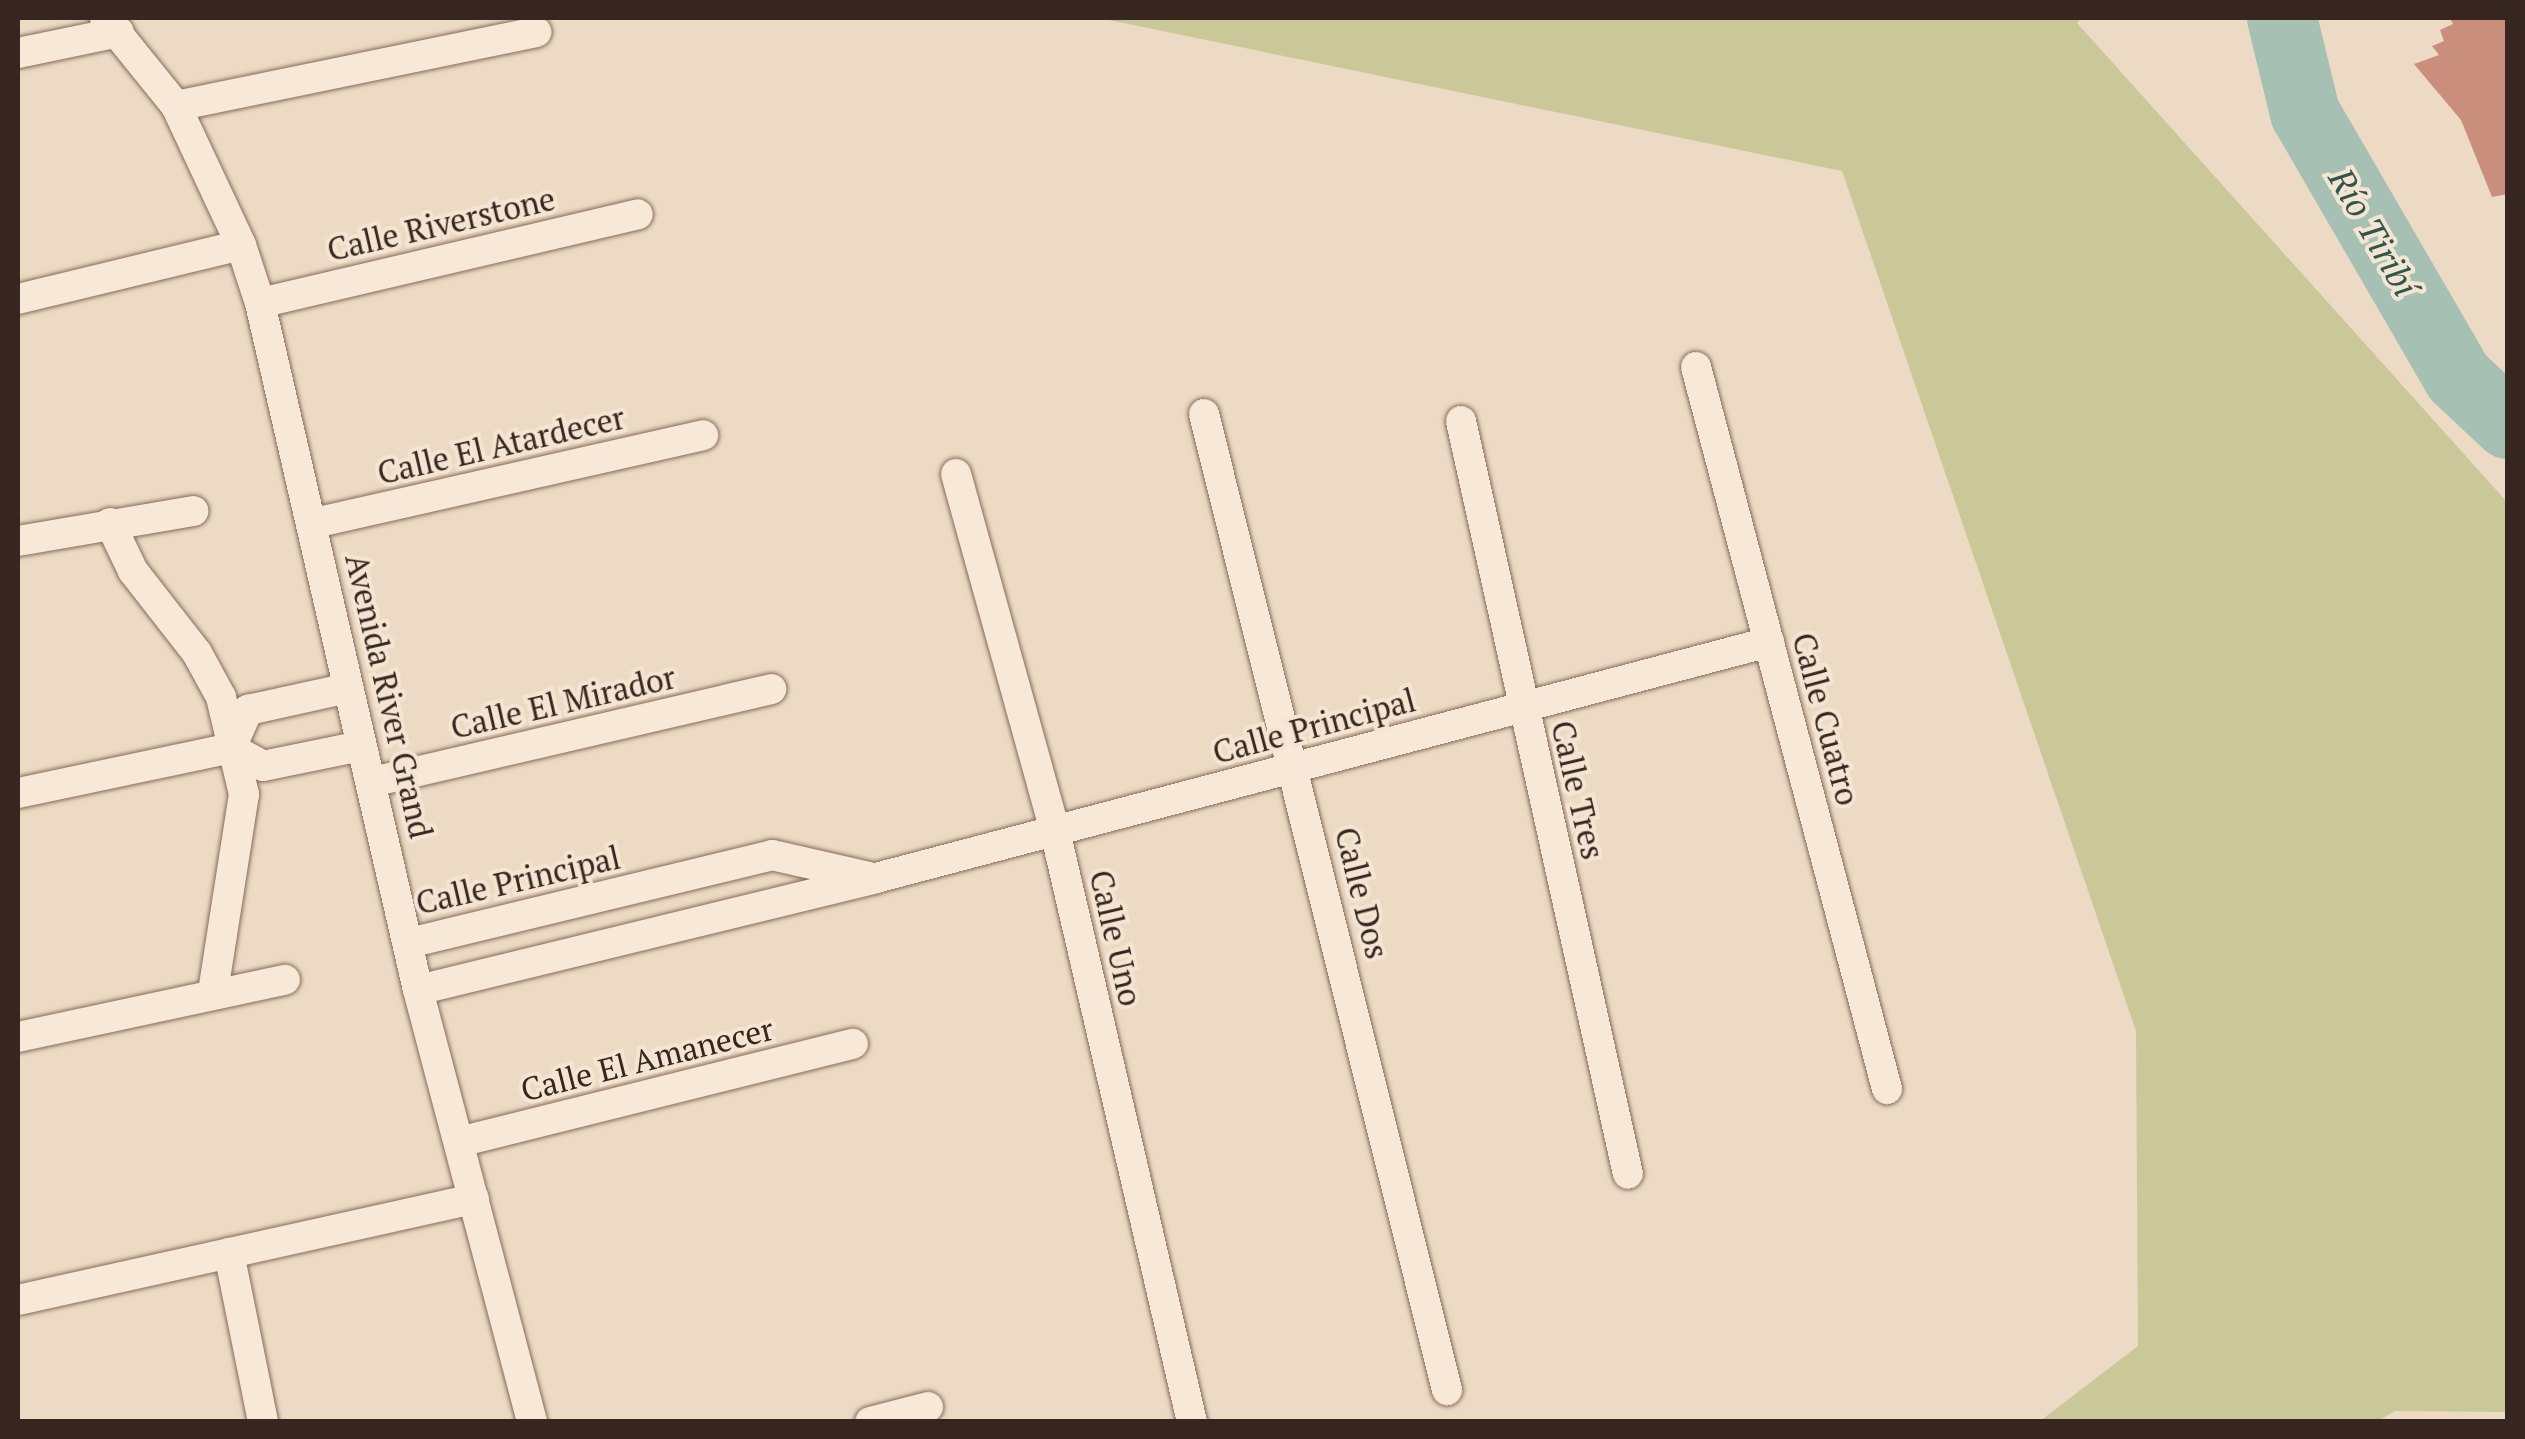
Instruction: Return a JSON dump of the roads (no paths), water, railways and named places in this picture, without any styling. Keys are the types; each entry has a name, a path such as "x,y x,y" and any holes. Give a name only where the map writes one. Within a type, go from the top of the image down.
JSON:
{"street":[{"path":"18,53 112,25"},
{"name":"Avenida River Grand","path":"112,25 176,106 241,244 260,302 314,523 418,990 532,1422"},
{"path":"176,106 536,32"},
{"name":"Calle Riverstone","path":"260,302 638,214"},
{"path":"18,299 241,244"},
{"name":"Calle Cuatro","path":"1696,367 1887,1089"},
{"name":"Calle Dos","path":"1204,414 1296,767 1447,1390"},
{"name":"Calle Tres","path":"1461,421 1628,1174"},
{"name":"Calle El Atardecer","path":"314,523 703,435"},
{"name":"Calle Uno","path":"956,474 1055,831 1192,1422"},
{"path":"18,541 193,511"},
{"path":"110,523 133,571 197,653 221,697 244,794 213,992"},
{"name":"Calle Principal","path":"418,990 876,878 1769,642"},
{"path":"231,748 256,705 348,688"},
{"name":"Calle El Mirador","path":"372,782 771,689"},
{"path":"18,792 231,748 262,766 362,746"},
{"name":"Calle Principal","path":"409,942 772,856 876,878"},
{"path":"18,1037 213,992 286,980"},
{"name":"Calle El Amanecer","path":"459,1142 852,1044"},
{"path":"18,1300 474,1199"},
{"path":"230,1253 262,1422"},
{"path":"870,1422 928,1407"}],"waterway":[{"name":"Río Tiribí","path":"2282,18 2305,113 2458,377 2508,424"}]}
